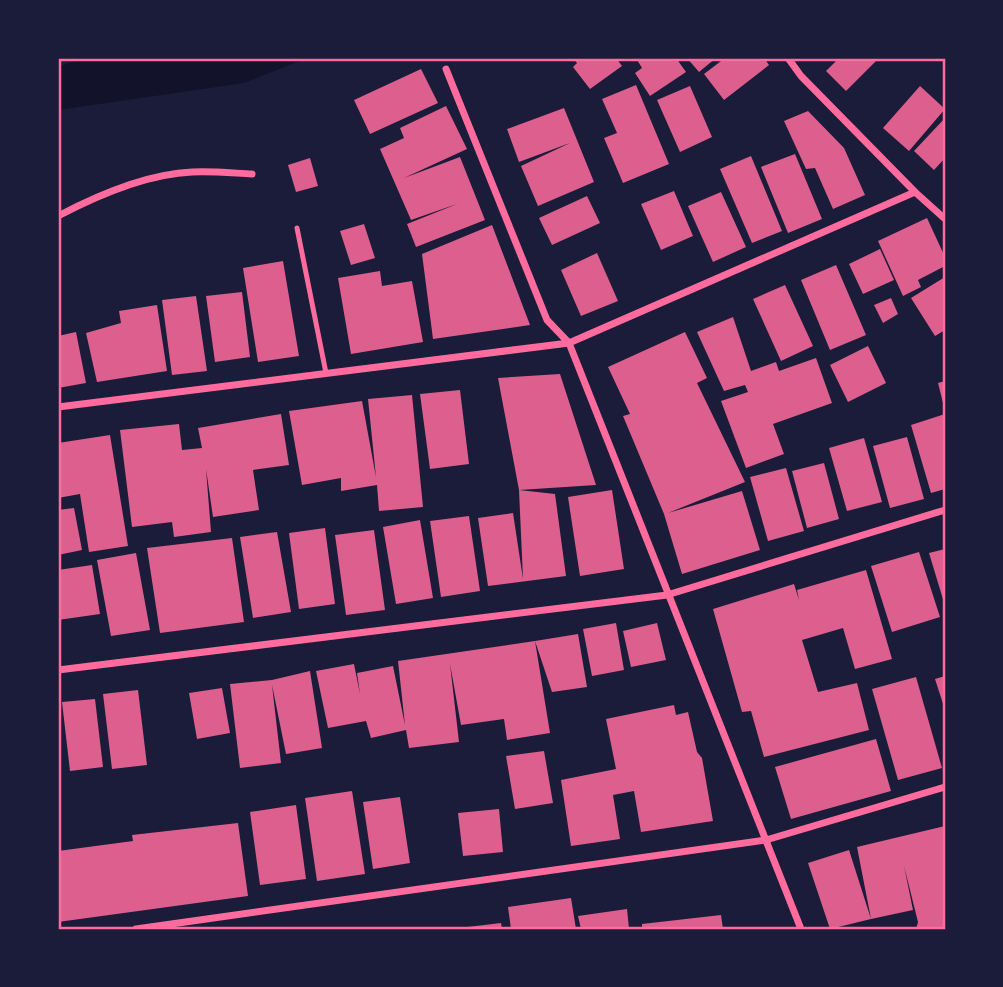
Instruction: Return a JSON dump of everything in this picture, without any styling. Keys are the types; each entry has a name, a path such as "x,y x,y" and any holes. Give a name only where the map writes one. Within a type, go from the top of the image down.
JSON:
{"street":[{"path":"788,58 801,76 945,219"},
{"path":"446,69 547,320 569,343 801,929"},
{"path":"58,216 145,179 191,172 252,174"},
{"path":"58,407 569,343 915,192"},
{"path":"58,670 667,595 945,510"},
{"path":"136,929 766,840 945,786"}],"lane":[{"path":"297,228 326,373"}],"shaded area":[{"path":"85,58 307,58 244,83 58,110 58,67"}],"building":[{"path":"573,58 616,58 622,66 590,89 573,67 577,63"},
{"path":"636,58 676,58 686,72 650,96 635,73 642,68"},
{"path":"687,58 716,58 699,72"},
{"path":"725,58 764,58 769,65 724,100 704,74"},
{"path":"839,58 873,58 876,61 846,91 826,71"},
{"path":"421,69 438,103 370,134 354,100"},
{"path":"636,85 669,164 623,183 604,138 617,133 602,99"},
{"path":"690,86 712,137 680,152 657,100"},
{"path":"920,86 945,109 909,151 883,128"},
{"path":"446,106 467,149 404,178 460,157 485,220 416,247 407,224 457,204 411,220 380,149 404,138 400,128"},
{"path":"564,108 594,182 538,206 521,166 570,143 519,162 507,129"},
{"path":"808,111 844,148 865,195 833,209 815,168 806,169 784,121"},
{"path":"945,118 945,158 934,170 914,151"},
{"path":"795,154 822,219 788,233 761,167"},
{"path":"751,156 782,231 752,243 720,169"},
{"path":"310,158 318,186 296,192 288,165"},
{"path":"674,191 693,236 661,250 641,204"},
{"path":"721,192 746,247 713,262 688,206"},
{"path":"587,196 600,223 552,245 539,218"},
{"path":"927,218 945,257 945,266 918,280 921,287 903,296 878,241"},
{"path":"364,224 375,258 351,265 340,231"},
{"path":"492,225 530,325 433,339 422,254"},
{"path":"880,249 894,280 863,294 849,264"},
{"path":"597,253 618,301 581,316 561,270"},
{"path":"283,261 299,356 258,362 243,268"},
{"path":"836,265 866,335 830,350 801,280"},
{"path":"380,271 382,286 412,281 423,342 351,354 338,278"},
{"path":"945,277 945,330 935,336 911,298"},
{"path":"785,285 813,346 781,361 753,299"},
{"path":"242,292 250,357 215,362 206,296"},
{"path":"196,296 207,371 172,375 162,300"},
{"path":"891,298 898,314 883,323 874,305"},
{"path":"157,305 167,371 97,382 86,333 121,323 119,311"},
{"path":"733,317 751,371 776,362 779,371 816,358 832,403 773,424 784,454 746,468 721,401 748,392 745,385 724,391 697,332"},
{"path":"76,332 86,383 58,388 58,336"},
{"path":"685,332 707,378 697,383 745,482 668,513 742,491 760,550 682,574 664,514 623,416 630,414 608,367"},
{"path":"868,346 886,383 848,402 830,365"},
{"path":"560,374 596,485 519,490 498,378"},
{"path":"945,381 945,407 944,407 938,383"},
{"path":"460,390 469,464 430,469 420,394"},
{"path":"412,395 423,507 379,511 377,485 341,491 341,478 302,485 289,411 362,401 376,477 368,399"},
{"path":"281,414 289,465 253,470 259,510 213,517 206,469 211,532 174,537 172,522 132,527 120,430 179,424 182,450 202,448 198,428"},
{"path":"945,414 945,489 931,493 911,425"},
{"path":"110,435 128,546 89,552 80,494 58,498 58,443"},
{"path":"907,437 924,499 890,508 873,446"},
{"path":"864,438 882,502 847,511 829,448"},
{"path":"824,463 839,519 807,528 792,471"},
{"path":"786,468 804,531 768,541 750,477"},
{"path":"519,490 555,494 566,576 488,586 478,518 513,513 523,579"},
{"path":"612,490 624,569 580,576 568,497"},
{"path":"74,508 82,550 58,555 58,510"},
{"path":"469,516 480,591 441,597 430,521"},
{"path":"420,520 433,598 396,604 383,527"},
{"path":"325,528 335,604 299,609 289,533"},
{"path":"374,530 385,610 346,615 335,535"},
{"path":"277,532 291,612 253,618 240,537"},
{"path":"232,538 244,622 160,633 147,548"},
{"path":"945,549 945,606 929,553"},
{"path":"919,552 940,617 892,632 871,566"},
{"path":"136,553 150,630 111,636 97,560"},
{"path":"92,565 100,614 58,620 58,570"},
{"path":"866,570 892,659 855,669 843,628 802,640 818,692 857,683 869,730 764,757 751,711 742,712 713,609 794,584 799,600 797,590"},
{"path":"616,623 624,670 592,676 583,629"},
{"path":"657,623 666,660 631,667 623,631"},
{"path":"578,634 587,687 552,692 535,641"},
{"path":"535,641 550,733 507,740 504,719 461,725 450,664 459,742 409,748 406,730 371,738 366,721 328,728 316,671 354,664 360,694 357,673 393,666 405,725 398,661"},
{"path":"310,671 322,748 286,754 272,685 281,763 240,768 230,684 272,680"},
{"path":"945,676 945,710 935,679"},
{"path":"916,677 942,768 898,780 872,689"},
{"path":"222,688 230,733 197,739 189,693"},
{"path":"138,690 147,765 112,769 103,694"},
{"path":"95,699 103,767 70,771 62,702"},
{"path":"674,705 676,715 688,712 697,752 702,758 713,821 641,832 634,791 613,795 620,839 571,846 561,780 616,769 606,719"},
{"path":"876,739 891,791 791,819 775,767"},
{"path":"544,751 553,803 515,809 506,756"},
{"path":"352,791 365,874 317,881 305,798"},
{"path":"400,797 410,863 373,869 363,802"},
{"path":"296,805 306,879 260,885 250,812"},
{"path":"499,809 503,852 463,856 458,813"},
{"path":"238,823 248,896 58,922 58,851 133,841 132,835"},
{"path":"945,826 945,929 916,929 918,922 904,866 913,910 871,919 857,847"},
{"path":"849,850 871,919 830,929 808,863"},
{"path":"571,898 576,929 511,929 508,907"},
{"path":"627,909 629,929 581,929 578,916"},
{"path":"721,915 723,929 642,929 642,924"},
{"path":"501,923 502,929 459,929 459,928"}]}
